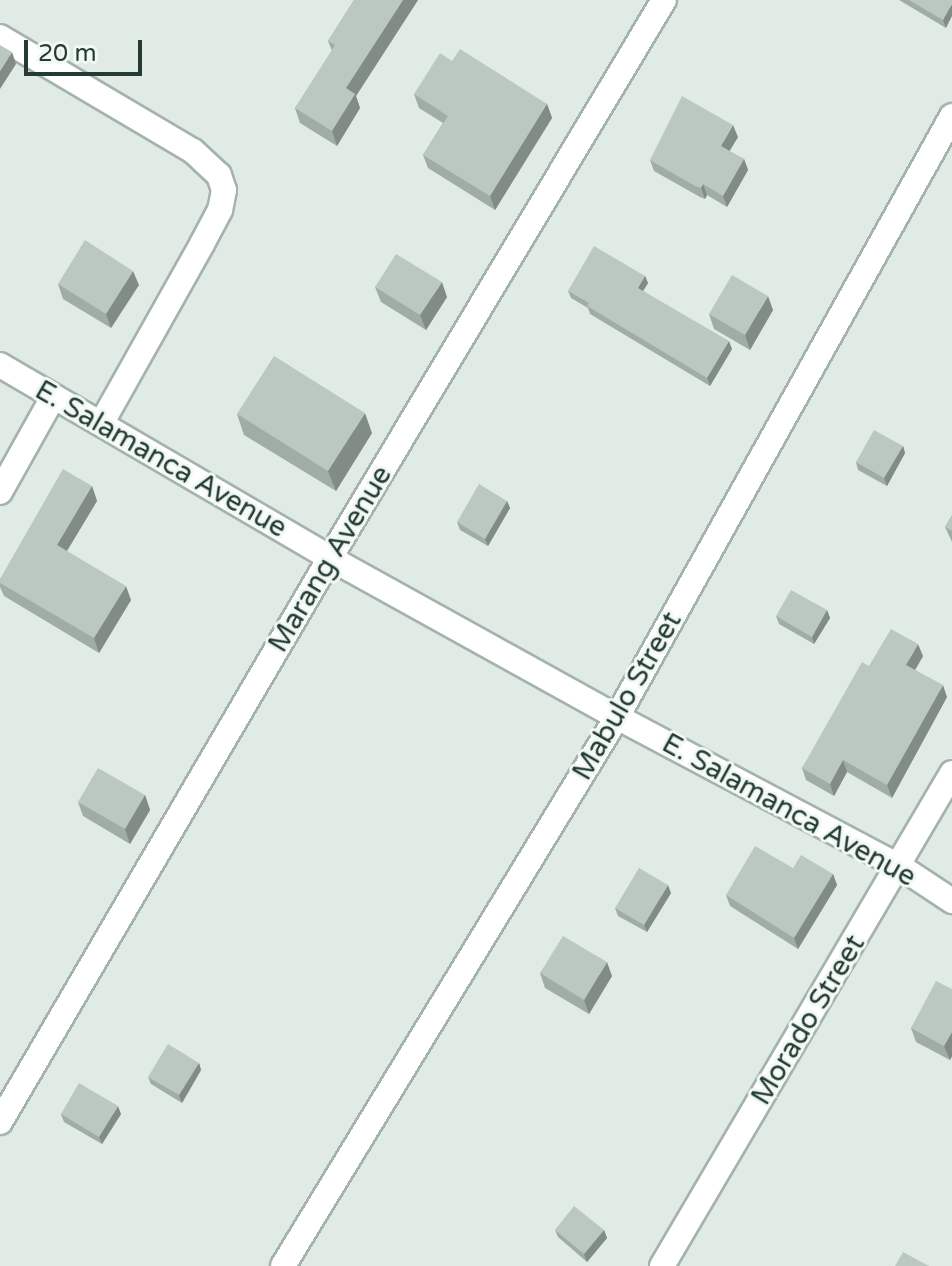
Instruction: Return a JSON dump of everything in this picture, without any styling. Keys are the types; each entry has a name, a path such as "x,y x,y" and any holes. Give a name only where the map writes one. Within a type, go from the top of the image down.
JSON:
{"street":[{"name":"Marang Avenue","path":"0,1122 330,558 664,0"},
{"path":"0,37 193,151 219,175 224,190 220,210 102,422"},
{"name":"Mabulo Street","path":"283,1266 617,717 952,116"},
{"name":"E. Salamanca Avenue","path":"0,365 330,558 617,717 899,866 952,901"},
{"path":"0,492 53,397"},
{"name":"Morado Street","path":"662,1266 952,773"}],"building":[{"path":"354,0 403,0 346,88 355,94 332,131 295,108 335,45 328,41"},
{"path":"909,0 952,0 952,4 943,20"},
{"path":"0,45 12,52 0,71"},
{"path":"460,49 547,104 490,196 423,155 448,116 414,94 440,53 452,61"},
{"path":"682,96 733,125 721,146 744,159 723,196 703,184 701,188 695,186 650,160"},
{"path":"85,240 133,271 106,314 58,284"},
{"path":"594,246 645,276 638,288 729,341 707,378 587,306 589,303 568,291"},
{"path":"396,254 442,282 420,315 375,287"},
{"path":"732,275 768,296 745,335 709,314"},
{"path":"274,356 365,413 328,471 237,414"},
{"path":"874,430 903,446 884,478 856,462"},
{"path":"63,469 92,486 57,545 126,586 94,638 0,583"},
{"path":"479,484 507,501 485,539 457,522"},
{"path":"952,515 952,531 945,527"},
{"path":"791,590 827,610 812,637 776,616"},
{"path":"891,629 918,644 906,665 943,685 887,785 843,760 830,784 802,768 862,662 869,666"},
{"path":"98,768 145,795 125,829 78,802"},
{"path":"755,846 793,868 801,855 833,874 794,938 726,895"},
{"path":"639,868 668,885 644,925 615,908"},
{"path":"563,936 607,962 584,1000 540,973"},
{"path":"936,981 952,989 952,1032 944,1046 911,1028"},
{"path":"168,1044 199,1063 179,1095 148,1077"},
{"path":"79,1083 118,1106 99,1137 61,1114"},
{"path":"574,1206 604,1230 584,1254 555,1230"},
{"path":"903,1252 929,1266 895,1266"}]}
